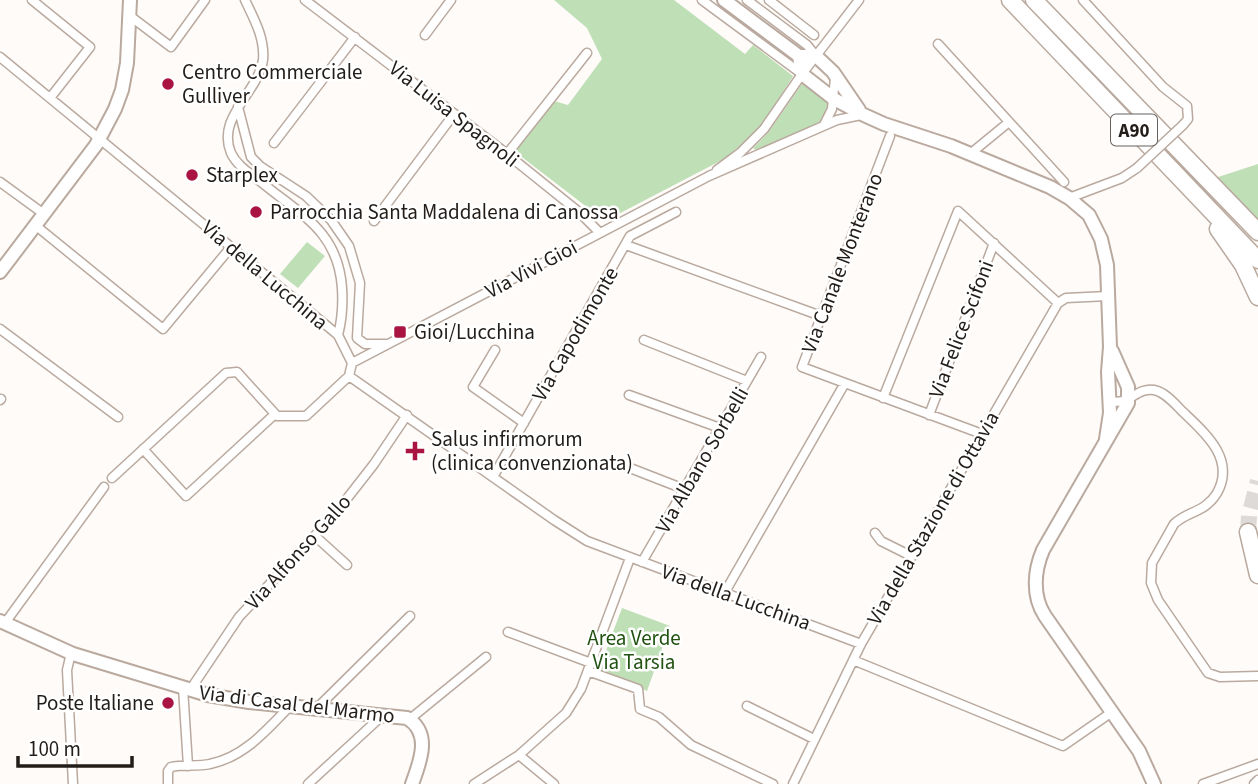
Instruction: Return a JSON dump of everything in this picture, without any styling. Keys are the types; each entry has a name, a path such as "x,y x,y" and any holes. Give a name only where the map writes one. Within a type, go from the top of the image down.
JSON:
{"highway":[{"name":"A90","path":"1010,0 1258,260"},
{"name":"A90","path":"1034,0 1258,232"},
{"path":"1190,190 1243,265 1258,297"},
{"path":"1248,532 1258,575"}],"street":[{"path":"32,0 90,47 50,98"},
{"path":"0,272 100,139 117,104 124,83 130,0"},
{"path":"130,16 171,47 205,0"},
{"path":"245,0 258,29 263,55 259,72 231,122 228,137 235,160 311,222 327,239 338,260 342,294 342,316 338,335"},
{"name":"Via Luisa Spagnoli","path":"305,0 507,154 579,212 600,233"},
{"path":"425,35 451,0"},
{"path":"702,0 834,99 864,115 1040,182 1086,211 1097,229 1107,265 1111,347 1108,386 1110,418 1106,439"},
{"path":"724,0 799,56 816,56"},
{"path":"769,0 814,35"},
{"name":"Via Vivi Gioi","path":"709,176 755,138 859,0"},
{"path":"1069,198 1122,178 1137,168 1183,124 1189,112 1187,106 1163,87 1083,0"},
{"path":"753,2 807,45 835,75 864,115"},
{"path":"759,26 761,45"},
{"path":"274,143 355,37"},
{"path":"938,44 1064,182"},
{"path":"507,154 587,53"},
{"path":"799,56 802,74"},
{"name":"Via della Lucchina","path":"0,57 338,335 352,363"},
{"path":"824,125 834,99 835,75"},
{"path":"238,107 251,157 319,207 345,238 354,257 360,290 357,336 360,342 388,344"},
{"path":"374,221 454,114"},
{"name":"Via Vivi Gioi","path":"352,363 709,176 816,131 824,125 847,117 864,115"},
{"path":"970,154 1009,122"},
{"name":"Via Canale Monterano","path":"890,136 802,367 982,434"},
{"path":"0,182 44,214"},
{"path":"883,398 958,211 1058,303 1066,298 1108,296"},
{"name":"Via Capodimonte","path":"493,477 630,236 676,212"},
{"path":"35,225 163,329 231,247"},
{"name":"Via Felice Scifoni","path":"929,415 994,243"},
{"path":"626,245 821,316"},
{"path":"338,260 354,257"},
{"name":"Via della Stazione di Ottavia","path":"793,784 861,644 1058,303"},
{"path":"0,329 118,417"},
{"path":"644,340 747,381"},
{"path":"1111,347 1126,383 1128,400 1124,412 1043,550 1038,564 1037,597 1042,611 1145,761 1154,784"},
{"path":"495,350 473,387 524,423"},
{"name":"Via Albano Sorbelli","path":"642,562 761,357"},
{"path":"113,478 229,372 237,372 275,414 299,418 306,416 349,376 352,363"},
{"name":"Via della Lucchina","path":"349,376 582,538 861,644"},
{"path":"1108,386 1115,382 1126,383"},
{"path":"724,592 845,383"},
{"path":"1109,400 1128,400 1142,390 1159,391 1207,435 1219,452 1223,471 1217,492 1202,509 1174,524 1152,563 1151,583 1157,600 1208,673 1220,677 1258,676"},
{"path":"629,395 720,428"},
{"path":"143,449 186,496 275,414"},
{"name":"Via Alfonso Gallo","path":"186,689 239,617 335,513 374,464 407,415"},
{"path":"630,468 684,489"},
{"path":"3,622 104,487"},
{"path":"875,533 881,541 911,556"},
{"path":"314,536 347,565"},
{"path":"474,784 519,755 564,716 577,697 590,667 630,558"},
{"path":"317,708 410,616"},
{"name":"Via di Casal del Marmo","path":"3,622 71,653 186,689 237,701 384,714 410,719 418,729 423,746 412,784"},
{"path":"508,632 638,689 639,708 659,717 691,745 773,784"},
{"path":"71,653 67,670 73,784"},
{"path":"410,719 486,657"},
{"path":"853,660 1063,746 1112,712"},
{"path":"186,689 188,765"},
{"path":"168,784 169,769 176,766 212,764 241,752 291,706"},
{"path":"747,706 814,739"},
{"path":"308,784 384,714"},
{"path":"519,755 554,784"},
{"path":"1203,784 1258,764"},
{"path":"1254,784 1258,780"}],"green space":[{"path":"554,0 674,0 745,54 753,45 793,76 761,127 726,158 605,221 514,151 554,101 568,105 602,59 587,28"},
{"path":"802,84 829,102 822,121 817,127 758,152 753,148 768,133"},
{"path":"1258,164 1258,221 1212,179"},
{"path":"307,242 325,256 298,288 280,274"},
{"name":"Area Verde Via Tarsia","path":"622,608 670,626 647,691 598,672"}],"tunnel":[{"path":"1248,532 1258,481"}],"place":[{"name":"Centro Commerciale Gulliver","path":"168,84"},
{"name":"Starplex","path":"192,175"},
{"name":"Parrocchia Santa Maddalena di Canossa","path":"256,212"},
{"name":"Gioi/Lucchina","path":"400,332"},
{"name":"Salus infirmorum (clinica convenzionata)","path":"415,451"},
{"name":"Poste Italiane","path":"168,703"}]}
